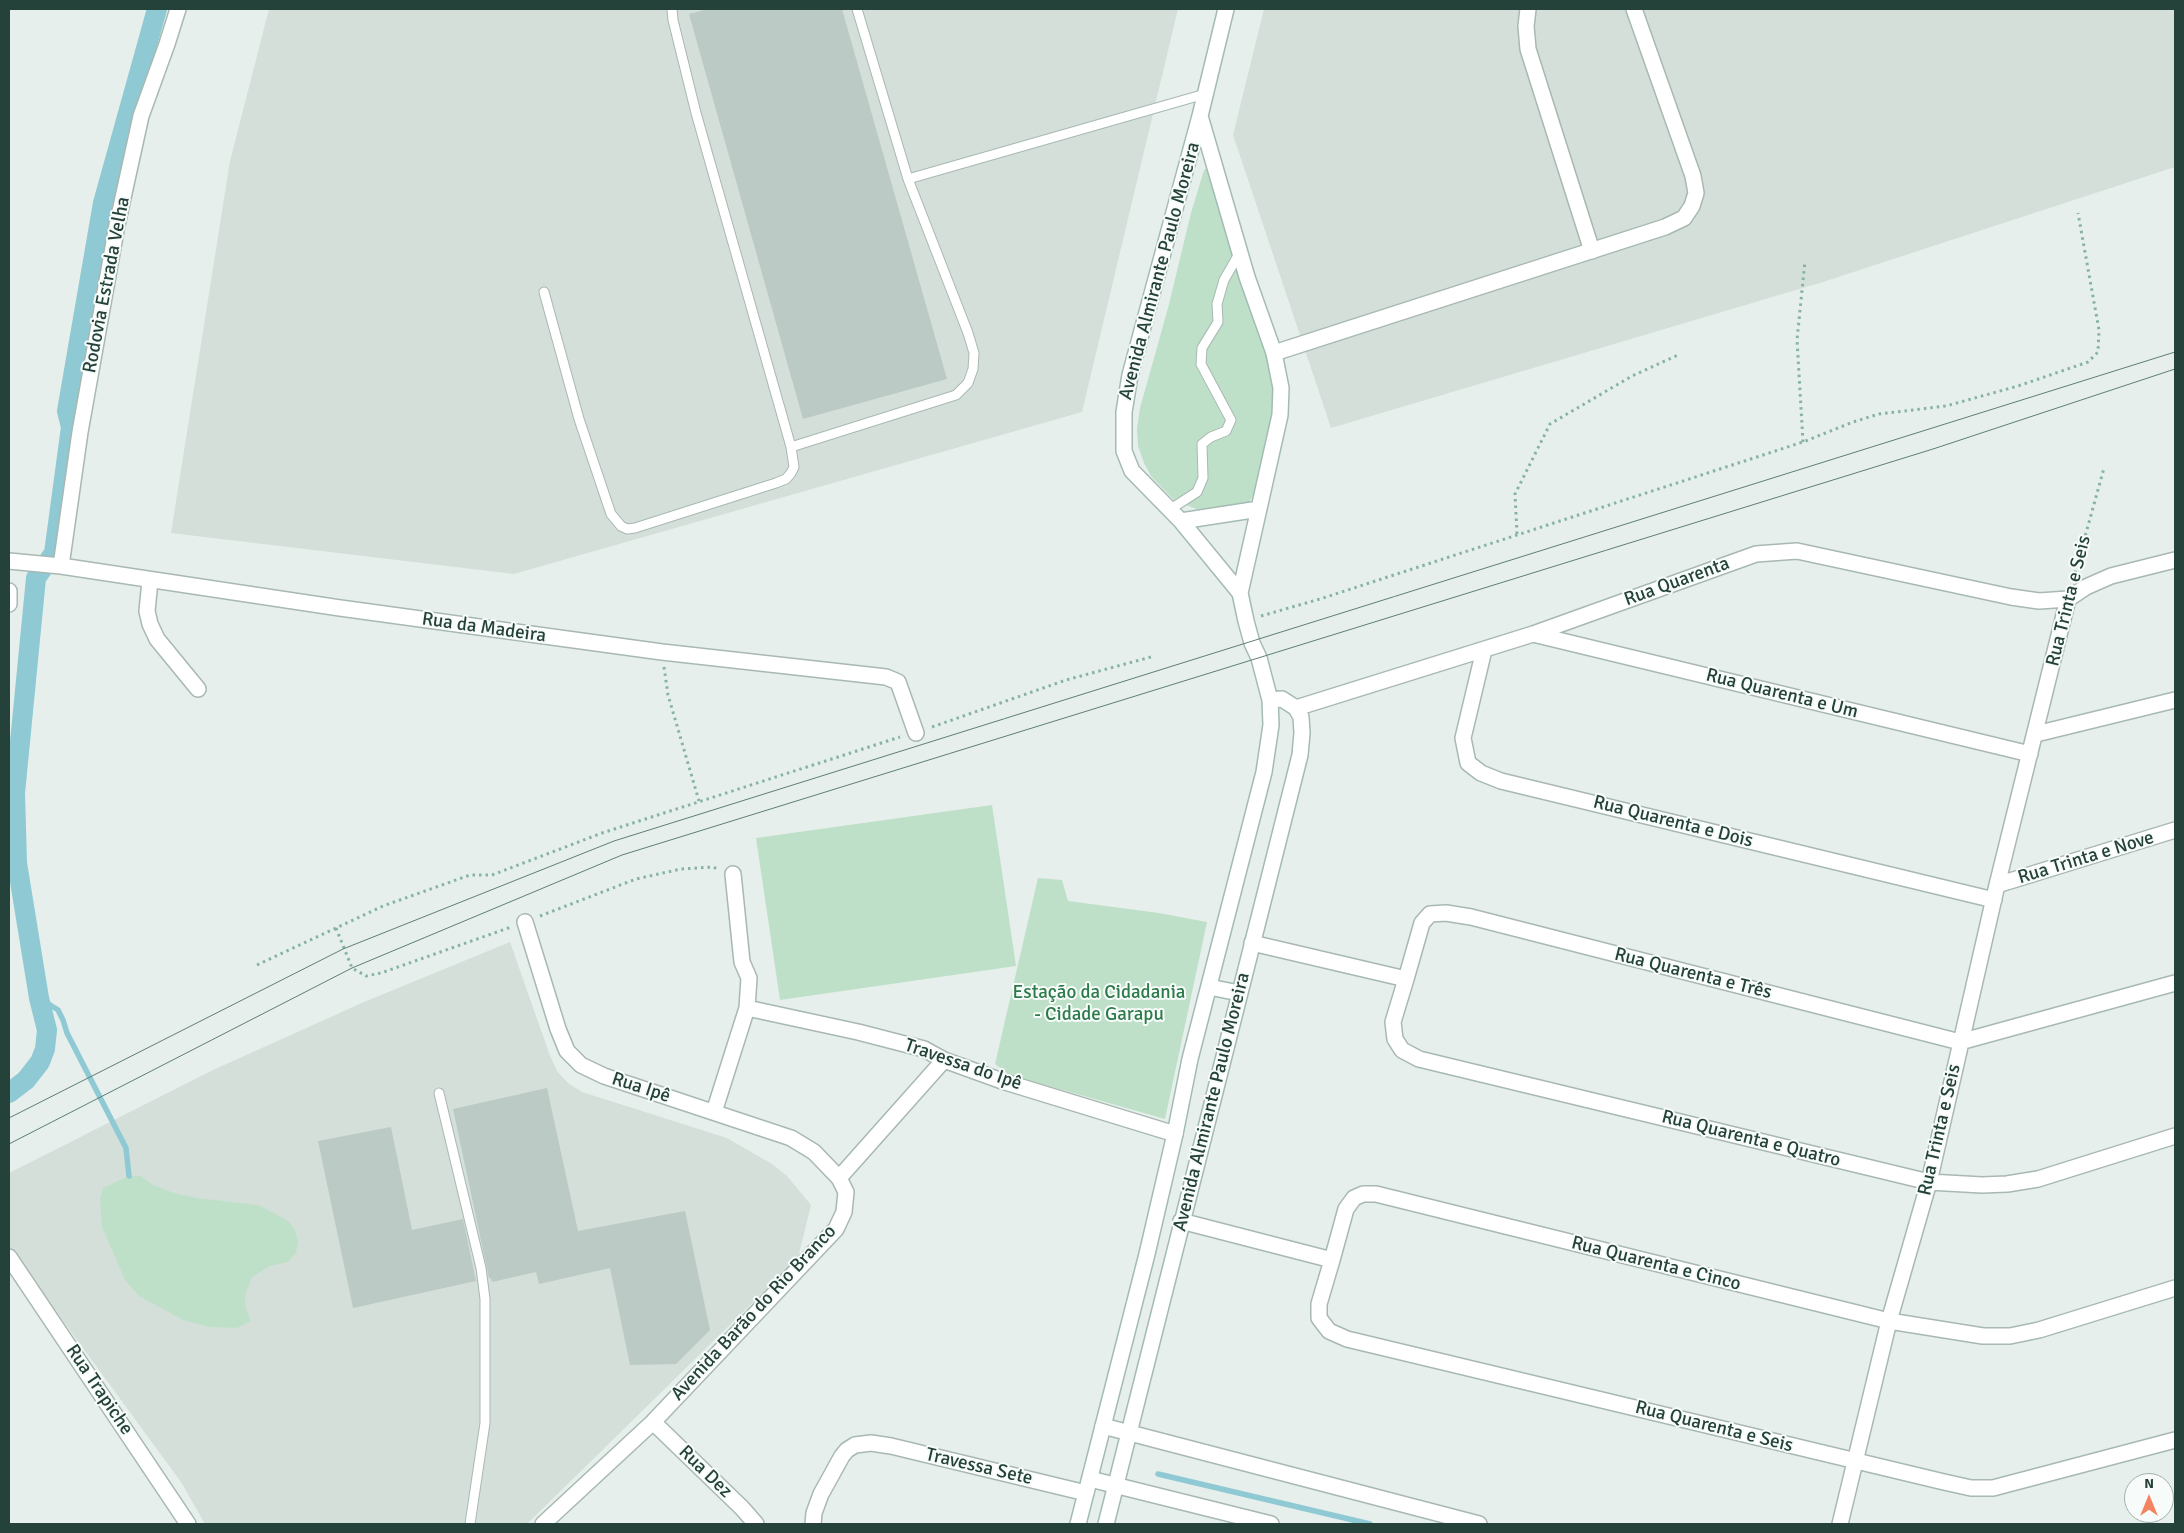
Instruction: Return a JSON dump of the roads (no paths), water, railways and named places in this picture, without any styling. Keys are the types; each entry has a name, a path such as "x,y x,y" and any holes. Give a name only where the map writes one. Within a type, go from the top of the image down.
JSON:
{"street":[{"name":"Rodovia Estrada Velha","path":"58,566 117,225 142,116 168,44 178,9"},
{"name":"Avenida Almirante Paulo Moreira","path":"1226,9 1200,116 1130,375 1124,412 1124,451 1132,471 1181,521 1240,593"},
{"path":"1528,9 1526,26 1528,49 1592,251"},
{"path":"1274,353 1665,227 1684,218 1692,206 1696,193 1693,176 1634,9"},
{"name":"Avenida Almirante Paulo Moreira","path":"1078,1524 1176,1134 1190,1059 1268,750 1271,724 1270,700 1259,658 1246,621 1240,593 1282,401 1279,371 1240,252 1200,116"},
{"path":"1181,521 1259,509"},
{"name":"Rua Quarenta","path":"1296,708 1533,634 1756,554 1776,551 1797,550 2011,597 2039,601 2068,599"},
{"path":"2068,599 2086,587 2111,576 2175,560"},
{"name":"Rua da Madeira","path":"13,561 662,652 893,678 898,682 902,690 916,733"},
{"path":"150,581 147,611 150,624 157,639 198,690"},
{"path":"9,591 9,604"},
{"name":"Rua Trinta e Seis","path":"1840,1524 1889,1321 1929,1182 1960,1042 2068,599"},
{"name":"Rua Quarenta e Um","path":"1533,634 2030,754"},
{"name":"Rua Quarenta e Dois","path":"1484,650 1463,738 1468,763 1481,773 1501,781 1996,893"},
{"path":"1270,700 1282,699 1296,708"},
{"path":"2036,734 2175,700"},
{"name":"Avenida Almirante Paulo Moreira","path":"1106,1524 1300,755 1301,717 1296,708"},
{"name":"Rua Trinta e Nove","path":"1996,893 2175,830"},
{"path":"714,1112 747,1008 749,978 742,962 733,874"},
{"name":"Rua Quarenta e Três","path":"1406,979 1417,934 1422,923 1430,914 1446,913 1471,917 1960,1042 2175,983"},
{"name":"Rua Ipê","path":"525,922 567,1051 581,1065 604,1076 791,1138 814,1152 839,1178"},
{"path":"1252,943 1406,979"},
{"name":"Rua Quarenta e Quatro","path":"1406,979 1393,1022 1395,1040 1402,1050 1419,1059 1929,1182 1982,1186 2038,1179 2175,1136"},
{"path":"1209,987 1239,994"},
{"name":"Travessa do Ipê","path":"747,1008 858,1032 924,1049 944,1060 1002,1081 1176,1134"},
{"path":"839,1178 944,1060"},
{"name":"Avenida Barão do Rio Branco","path":"543,1524 653,1422 836,1229 844,1212 846,1192 839,1178"},
{"name":"Rua Quarenta e Cinco","path":"1332,1260 1346,1209 1354,1198 1363,1194 1376,1194 1889,1321 1983,1336 2010,1336 2039,1330 2175,1288"},
{"path":"1181,1221 1332,1260"},
{"name":"Rua Trapiche","path":"9,1257 188,1524"},
{"name":"Rua Quarenta e Seis","path":"1332,1260 1319,1304 1319,1318 1329,1331 1347,1339 1971,1488 1993,1488 2175,1440"},
{"name":"Rua Dez","path":"653,1422 742,1508 756,1524"},
{"path":"1103,1426 1480,1524"},
{"name":"Travessa Sete","path":"812,1524 821,1494 842,1456 855,1445 871,1444 891,1446 1088,1486 1116,1486 1271,1524"}],"lane":[{"path":"544,292 579,419 611,514 621,526 627,529 635,528 786,479 794,467 791,447 696,113 672,9"},
{"path":"791,447 956,396 968,383 973,369 974,353 968,333 908,179 857,9"},
{"path":"908,179 1205,94"},
{"path":"1169,510 1197,492 1203,478 1202,444 1211,437 1226,430 1231,420 1201,364 1202,348 1218,322 1218,304 1224,280 1240,252"},
{"path":"440,1093 481,1268 485,1299 485,1423 470,1524"}],"waterway":[{"path":"9,1093 26,1080 40,1062 45,1049 47,1030 39,998 17,863 15,793 36,578 54,553 71,427 67,411 103,203 157,9"},
{"path":"39,998 58,1010 67,1033 126,1148 129,1176"},
{"path":"1158,1474 1370,1524"}],"tram line":[{"path":"9,1118 343,949 614,841 2175,352"},
{"path":"9,1144 352,968 622,855 1933,449 2175,369"}],"park label":[{"name":"Estação da Cidadania - Cidade Garapu","path":"1099,1004"}]}
